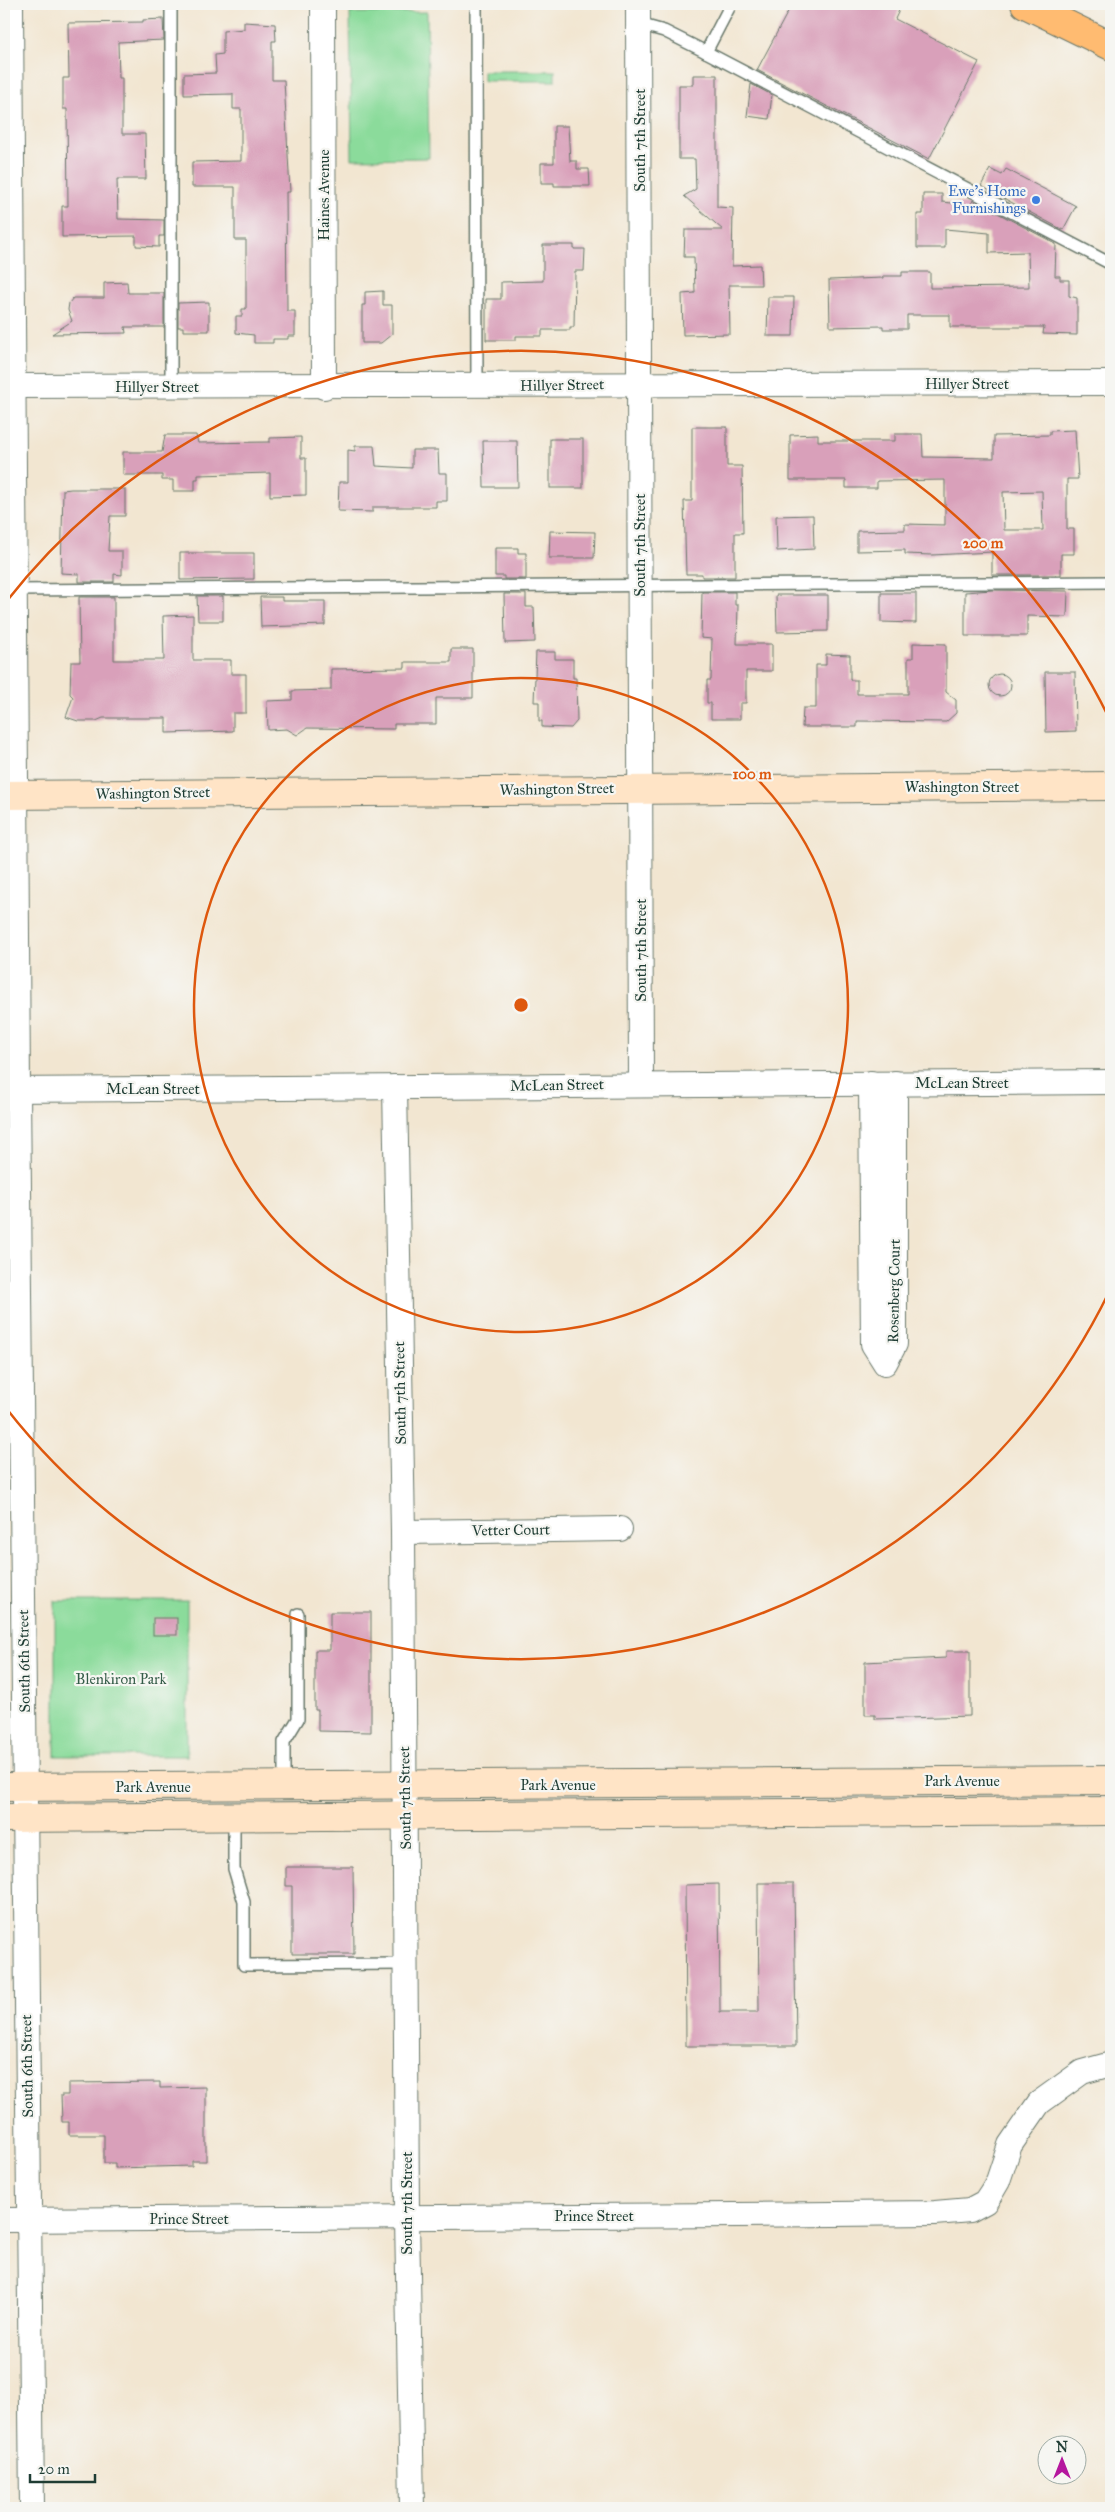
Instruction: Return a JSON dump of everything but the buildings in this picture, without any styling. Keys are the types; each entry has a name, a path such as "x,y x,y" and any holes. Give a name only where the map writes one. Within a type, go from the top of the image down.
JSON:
{"main road":[{"path":"1025,4 1111,46"}],"street":[{"name":"South 6th Street","path":"12,4 15,590 10,794 14,1818 29,2220 32,2508"},
{"name":"Haines Avenue","path":"322,4 324,387"},
{"name":"South 7th Street","path":"639,12 641,1084"},
{"name":"Hillyer Street","path":"13,386 324,387 1111,383"},
{"name":"Washington Street","path":"10,794 1111,786"},
{"name":"McLean Street","path":"11,1090 1111,1082"},
{"name":"Rosenberg Court","path":"872,1083 873,1344 884,1363 895,1344 895,1083"},
{"name":"South 7th Street","path":"396,1087 403,1532 407,2217 412,2508"},
{"name":"Vetter Court","path":"403,1532 620,1529"},
{"name":"Park Avenue","path":"14,1787 1111,1780"},
{"name":"Park Avenue","path":"14,1818 1111,1811"},
{"name":"Prince Street","path":"4,2220 935,2213 970,2210 985,2202 992,2193 1010,2145 1039,2103 1082,2072 1111,2064"}],"lane":[{"path":"171,4 171,387"},
{"path":"476,4 477,386"},
{"path":"706,52 730,4"},
{"path":"639,12 664,31 1111,264"},
{"path":"15,590 1111,582"},
{"path":"284,1786 284,1742 298,1719 298,1614"},
{"path":"234,1816 234,1869 244,1902 244,1965 406,1964"}],"green space":[{"path":"427,12 429,158 352,159 350,13"},
{"path":"483,71 555,71 555,81 483,81"},
{"name":"Blenkiron Park","path":"55,1601 187,1601 187,1756 55,1756"}],"place":[{"name":"Ewe's Home Furnishings","path":"1036,200"}]}
